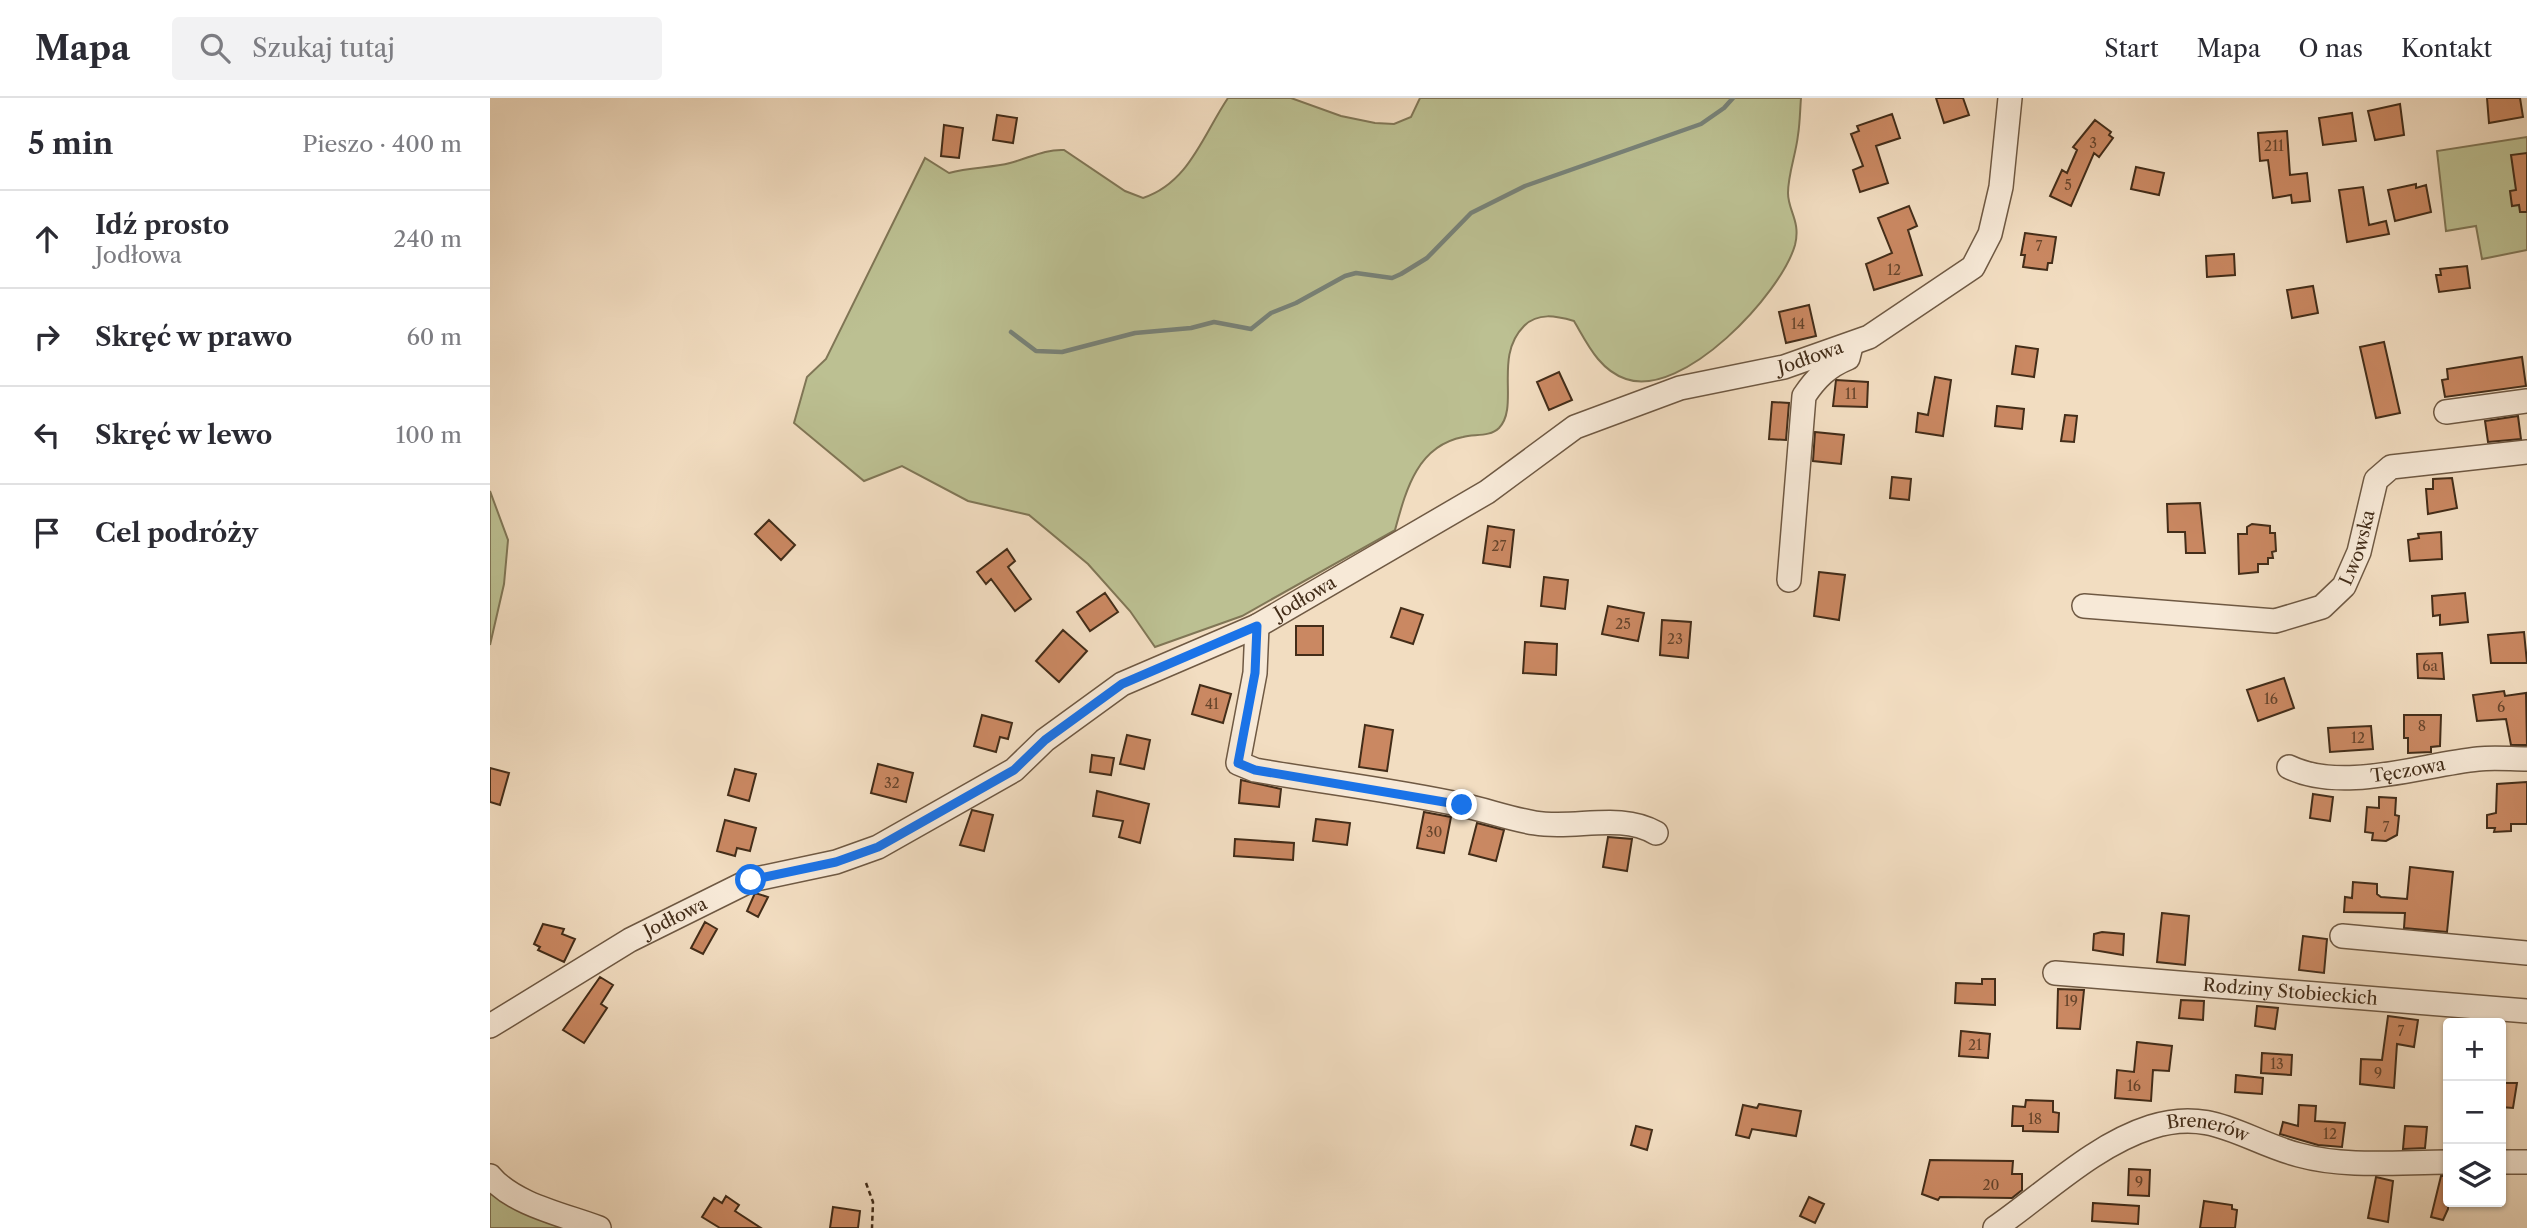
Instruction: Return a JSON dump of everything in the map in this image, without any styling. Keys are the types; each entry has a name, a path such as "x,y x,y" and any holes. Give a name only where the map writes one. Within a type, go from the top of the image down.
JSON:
{"street":[{"name":"Jodłowa","path":"490,1026 630,940 751,880 836,862 878,847 1014,770 1045,740 1122,684 1257,626 1488,492 1575,427 1680,388 1784,367 1869,338 1973,267 1990,234 2001,187 2010,98"},
{"path":"1789,580 1804,396 1815,380 1834,363 1848,358 1853,343"},
{"path":"2446,412 2527,401"},
{"name":"Lwowska","path":"2084,607 2275,621 2322,607 2344,586 2359,552 2376,480 2391,467 2527,452"},
{"path":"1257,626 1255,673 1238,763 1255,770 1462,805 1534,823 1563,826 1641,824 1656,833"},
{"name":"Tęczowa","path":"2289,767 2319,777 2345,779 2481,759 2527,759"},
{"path":"2342,936 2527,953"},
{"name":"Rodziny Stobieckich","path":"2055,972 2527,1011"},
{"name":"Brenerów","path":"1995,1228 2114,1142 2152,1126 2190,1119 2229,1126 2299,1155 2347,1162 2443,1162"},
{"path":"2506,1162 2527,1162"},
{"path":"490,1176 497,1185 536,1205 599,1228"}],"path":[{"path":"866,1183 873,1202 872,1228"}],"green space":[{"path":"1228,98 1291,98 1341,116 1394,124 1411,117 1420,98 1801,98 1799,130 1788,193 1796,229 1795,245 1786,266 1771,289 1727,338 1701,358 1674,373 1649,381 1626,379 1608,369 1589,347 1574,321 1548,316 1529,322 1515,338 1510,352 1505,419 1499,428 1491,433 1447,442 1424,460 1409,485 1395,530 1242,616 1155,647 1130,611 1088,564 1029,515 968,501 902,466 864,481 794,423 807,377 826,359 925,158 949,173 1003,165 1044,152 1064,150 1125,191 1143,198 1159,191 1184,170"},
{"path":"2527,137 2527,250 2482,259 2476,226 2446,231 2437,151"},
{"path":"490,491 508,540 504,584 490,645"},
{"path":"490,1189 587,1228 490,1228"}],"building":[{"path":"1936,98 1963,98 1969,115 1944,123"},
{"path":"2487,98 2520,98 2523,117 2489,123"},
{"path":"2400,104 2404,135 2375,140 2368,111"},
{"path":"2352,113 2356,141 2323,145 2319,118"},
{"path":"1892,114 1900,138 1876,146 1888,183 1860,192 1853,170 1863,166 1851,134 1859,131 1857,126"},
{"path":"997,115 1017,118 1013,143 993,140"},
{"path":"2095,120 2111,132 2109,135 2113,138 2099,157 2094,153 2071,206 2050,196 2062,170 2067,173 2077,150 2073,147"},
{"path":"944,125 963,128 959,158 941,156"},
{"path":"2287,131 2290,175 2307,173 2310,201 2292,203 2291,195 2273,198 2268,160 2260,161 2258,133"},
{"path":"2527,153 2527,212 2520,212 2519,205 2512,206 2510,191 2516,190 2511,155"},
{"path":"2136,167 2164,173 2159,195 2131,189"},
{"path":"2416,184 2416,188 2426,185 2431,212 2395,221 2388,190"},
{"path":"2363,187 2369,225 2386,221 2389,234 2347,242 2339,190"},
{"path":"1909,206 1917,226 1908,230 1922,275 1874,290 1866,264 1892,253 1878,218"},
{"path":"2025,233 2056,237 2052,263 2048,263 2047,270 2023,267 2025,255 2021,255"},
{"path":"2234,254 2235,275 2207,277 2206,256"},
{"path":"2467,266 2470,288 2439,292 2436,275 2441,275 2440,269"},
{"path":"2313,286 2318,313 2292,318 2287,290"},
{"path":"1809,305 1816,336 1786,343 1779,312"},
{"path":"2384,342 2400,413 2376,418 2360,347"},
{"path":"2016,346 2038,349 2034,377 2012,374"},
{"path":"2522,357 2526,386 2445,397 2442,380 2448,379 2447,369"},
{"path":"1559,372 1572,400 1549,410 1537,382"},
{"path":"1935,377 1951,380 1943,436 1916,432 1918,413 1928,415"},
{"path":"1836,380 1868,382 1867,407 1833,406"},
{"path":"1772,402 1789,403 1786,440 1769,439"},
{"path":"1997,406 2024,409 2022,429 1995,426"},
{"path":"2065,415 2077,416 2074,442 2061,441"},
{"path":"2518,416 2521,439 2488,442 2485,421"},
{"path":"1815,432 1844,435 1841,464 1813,461"},
{"path":"1892,477 1911,479 1909,500 1890,498"},
{"path":"2452,478 2457,508 2428,514 2426,489 2433,489 2433,479"},
{"path":"2200,503 2205,553 2186,553 2185,532 2168,532 2167,504"},
{"path":"769,520 795,545 781,560 755,534"},
{"path":"2252,524 2270,526 2270,533 2275,533 2276,551 2272,552 2273,558 2268,558 2268,564 2258,564 2258,572 2239,574 2238,534 2247,534 2247,527"},
{"path":"1488,526 1514,530 1510,567 1483,563"},
{"path":"2441,532 2442,559 2410,561 2408,540 2419,538 2418,534"},
{"path":"1007,549 1015,561 1008,567 1031,599 1015,611 991,579 986,584 977,572"},
{"path":"1819,572 1845,575 1839,620 1814,616"},
{"path":"1544,577 1568,580 1565,609 1541,606"},
{"path":"1105,593 1118,612 1090,631 1077,612"},
{"path":"2465,593 2468,622 2440,625 2440,615 2433,616 2432,596"},
{"path":"1608,606 1644,613 1638,641 1602,634"},
{"path":"1401,608 1423,615 1413,644 1391,637"},
{"path":"1662,620 1691,622 1688,658 1660,655"},
{"path":"1296,626 1323,626 1323,655 1296,655"},
{"path":"1063,630 1087,651 1059,682 1036,661"},
{"path":"2524,632 2527,663 2491,663 2488,635"},
{"path":"1525,642 1557,644 1556,675 1523,673"},
{"path":"2442,653 2444,679 2418,678 2417,654"},
{"path":"2284,678 2294,708 2258,721 2247,690"},
{"path":"1200,685 1231,694 1223,723 1192,714"},
{"path":"2504,691 2505,696 2526,693 2527,745 2511,745 2506,719 2477,721 2473,695"},
{"path":"982,715 1012,723 1008,739 1000,737 996,752 974,746"},
{"path":"2404,715 2441,715 2440,746 2431,747 2431,752 2408,753 2408,738 2404,738"},
{"path":"1365,725 1393,730 1387,771 1359,767"},
{"path":"2371,726 2373,749 2330,752 2328,728"},
{"path":"1127,735 1150,740 1144,769 1120,764"},
{"path":"1092,755 1114,758 1111,775 1090,772"},
{"path":"878,764 913,773 906,802 871,793"},
{"path":"490,768 509,773 500,805 490,802"},
{"path":"735,769 756,774 749,801 728,795"},
{"path":"1241,780 1281,789 1279,807 1239,803"},
{"path":"2527,782 2527,824 2511,824 2511,831 2494,832 2495,828 2487,828 2487,815 2496,813 2497,784"},
{"path":"1097,791 1149,804 1140,843 1119,837 1123,821 1093,816"},
{"path":"2313,794 2333,797 2330,821 2310,818"},
{"path":"2379,797 2396,798 2395,815 2399,816 2397,835 2386,841 2372,840 2373,833 2365,832 2367,807 2379,808"},
{"path":"972,810 993,815 984,851 960,845"},
{"path":"1424,812 1451,817 1444,853 1417,848"},
{"path":"1316,819 1350,823 1347,845 1313,841"},
{"path":"725,820 756,828 750,851 737,848 735,856 717,851"},
{"path":"1477,823 1504,830 1496,861 1469,854"},
{"path":"1608,837 1632,839 1627,871 1603,867"},
{"path":"1235,839 1294,843 1293,860 1234,856"},
{"path":"2410,867 2453,872 2447,932 2404,928 2405,913 2344,912 2345,897 2352,898 2353,882 2377,884 2377,894 2381,897 2407,899"},
{"path":"755,893 768,897 758,917 747,911"},
{"path":"2162,913 2189,916 2185,965 2157,962"},
{"path":"705,922 717,929 703,954 691,948"},
{"path":"543,924 564,929 562,934 575,939 564,962 538,950 540,947 534,944"},
{"path":"2094,934 2124,934 2123,955 2093,950"},
{"path":"2303,936 2327,939 2324,973 2299,970"},
{"path":"600,977 613,985 601,1004 607,1008 584,1043 563,1030"},
{"path":"1982,979 1995,979 1995,1005 1955,1003 1956,983 1982,984"},
{"path":"2058,989 2084,990 2080,1029 2057,1028"},
{"path":"2181,1000 2204,1001 2203,1020 2179,1018"},
{"path":"2257,1006 2278,1008 2275,1029 2255,1026"},
{"path":"2388,1016 2418,1020 2414,1047 2397,1044 2394,1088 2360,1084 2361,1059 2382,1060"},
{"path":"1961,1031 1990,1034 1988,1058 1959,1056"},
{"path":"2137,1042 2172,1046 2169,1071 2153,1070 2151,1101 2115,1098 2117,1070 2134,1072"},
{"path":"2262,1053 2292,1055 2291,1075 2261,1073"},
{"path":"2236,1075 2263,1078 2262,1094 2235,1092"},
{"path":"2506,1083 2517,1083 2513,1108 2506,1107"},
{"path":"2026,1100 2053,1101 2053,1112 2059,1113 2058,1132 2023,1131 2023,1126 2012,1126 2013,1106 2025,1107"},
{"path":"1759,1104 1801,1111 1796,1136 1752,1129 1749,1138 1736,1135 1743,1105 1757,1108"},
{"path":"2299,1105 2316,1106 2315,1121 2345,1123 2342,1147 2318,1145 2280,1134 2283,1122 2298,1126"},
{"path":"1636,1126 1652,1130 1647,1150 1631,1145"},
{"path":"2405,1126 2427,1127 2425,1148 2403,1149"},
{"path":"1930,1160 2013,1161 2012,1174 2022,1174 2022,1190 2012,1198 1940,1197 1938,1200 1922,1194"},
{"path":"2129,1169 2150,1170 2149,1196 2128,1195"},
{"path":"2443,1176 2443,1207 2448,1209 2443,1220 2431,1217"},
{"path":"2376,1177 2393,1181 2388,1222 2368,1218"},
{"path":"726,1196 739,1205 735,1211 761,1228 720,1228 702,1217 714,1198 722,1203"},
{"path":"1809,1197 1824,1204 1815,1223 1800,1216"},
{"path":"2204,1201 2232,1205 2232,1209 2237,1210 2235,1228 2200,1228"},
{"path":"2093,1203 2139,1206 2138,1224 2092,1221"},
{"path":"833,1207 860,1211 858,1228 830,1228"}],"waterway":[{"path":"1011,332 1036,351 1062,352 1135,333 1191,328 1214,322 1251,329 1271,313 1296,303 1345,276 1356,273 1392,278 1401,274 1427,258 1471,213 1525,186 1701,124 1733,98"}],"route":[{"path":"751,880 836,862 878,847 1014,770 1045,740 1122,684 1257,626 1255,673 1238,763 1255,770 1462,805"}]}
